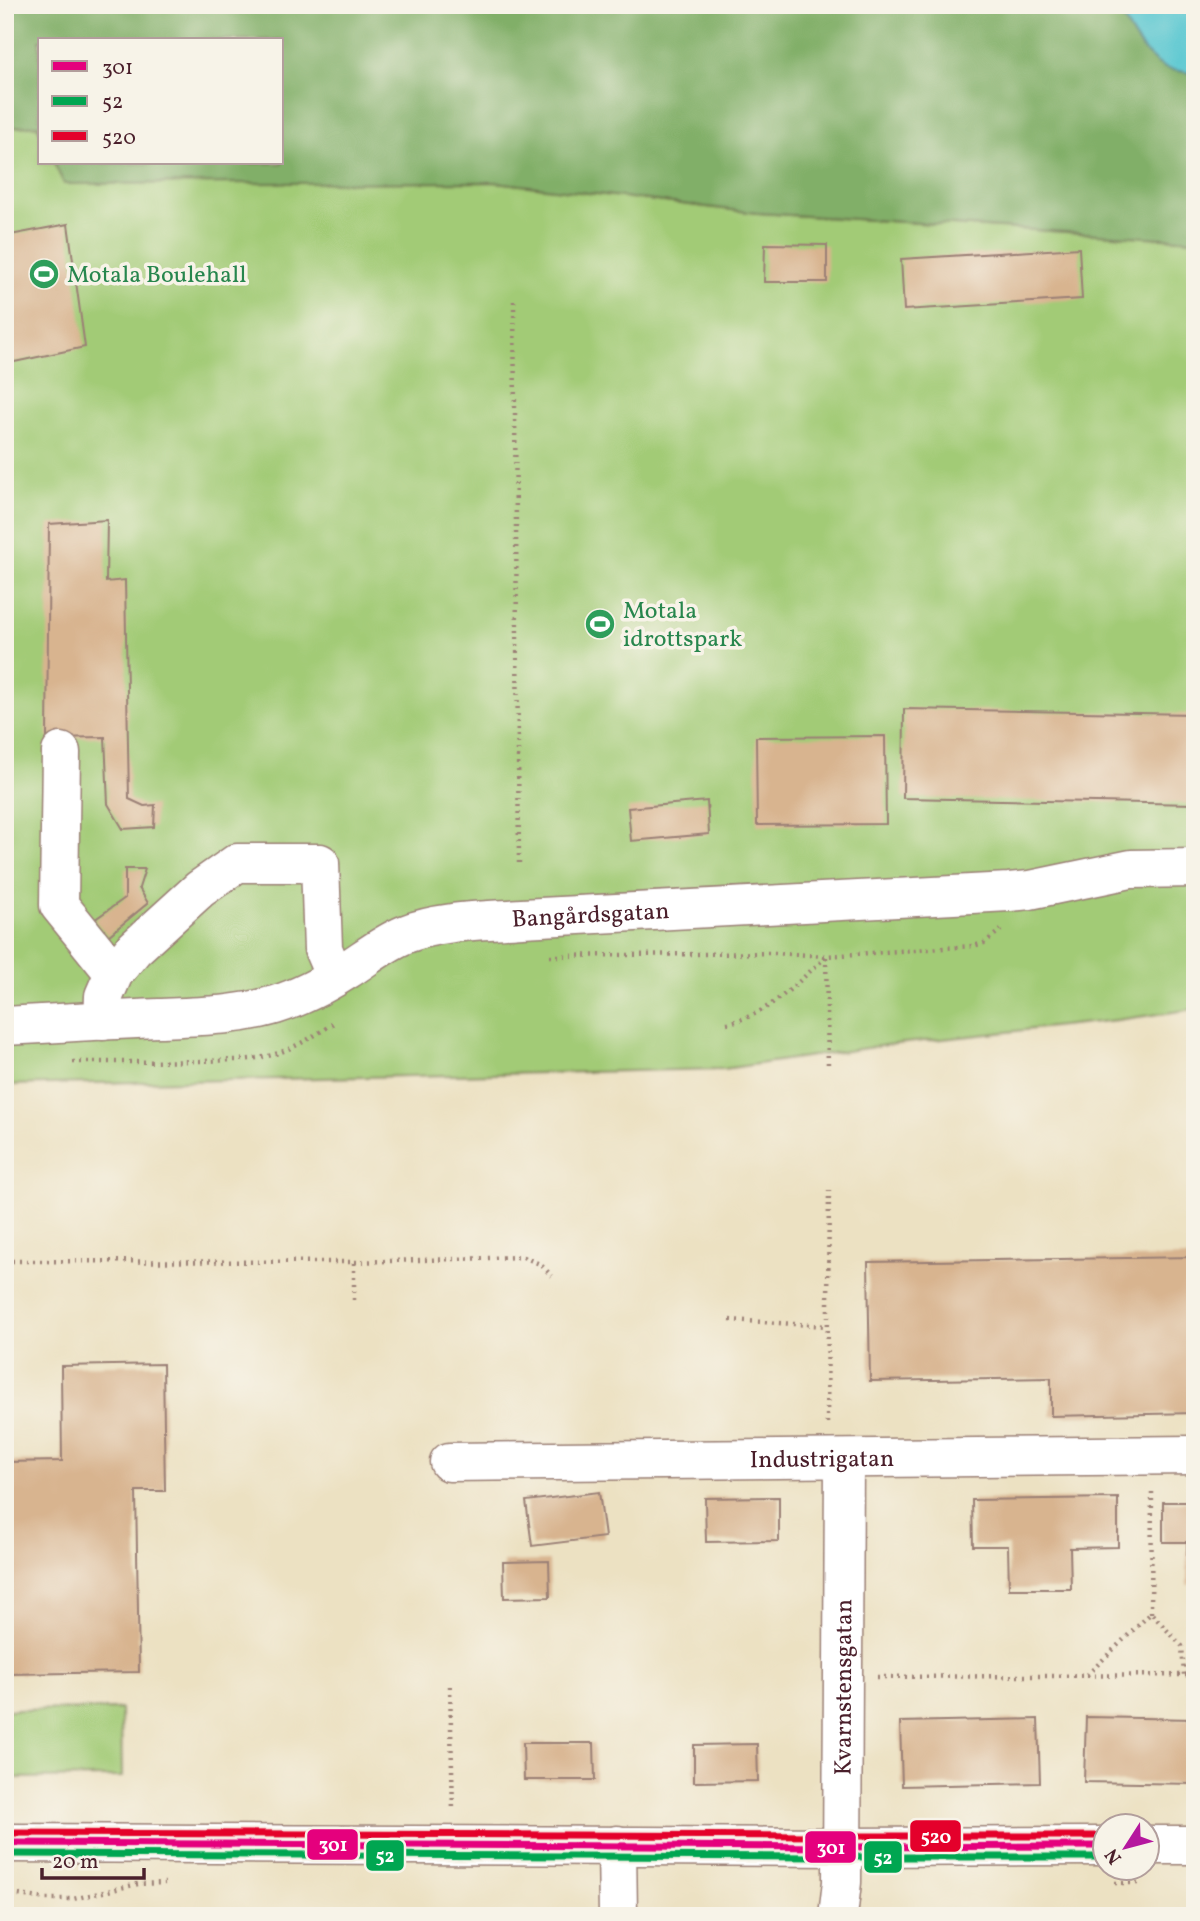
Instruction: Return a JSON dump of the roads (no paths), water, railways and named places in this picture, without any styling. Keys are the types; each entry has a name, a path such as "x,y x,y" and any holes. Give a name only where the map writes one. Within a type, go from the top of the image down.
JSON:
{"street":[{"path":"61,752 59,905 114,973"},
{"path":"103,1021 104,996 114,973 164,921 200,889 237,863 320,863 323,949 334,977"},
{"name":"Bangårdsgatan","path":"5,1026 212,1016 249,1011 277,1004 311,990 383,945 406,934 453,923 1009,892 1131,869 1195,868"},
{"name":"Industrigatan","path":"449,1462 1195,1455"},
{"name":"Kvarnstensgatan","path":"836,1459 842,1677 842,1882 838,1916"},
{"path":"5,1843 1092,1846"},
{"path":"617,1845 618,1916"},
{"path":"1162,1845 1195,1845"}],"water":[{"path":"1116,5 1195,5 1195,75 1167,69 1147,54 1135,39"}],"place":[{"name":"Motala Boulehall","path":"44,274"},
{"name":"Motala idrottspark","path":"600,624"}]}
